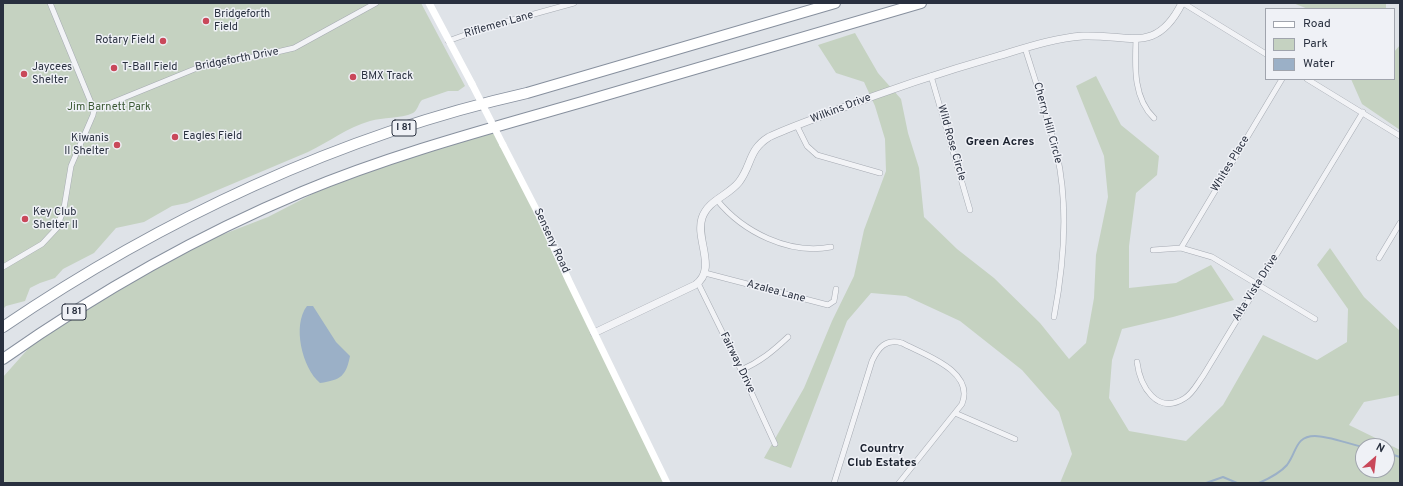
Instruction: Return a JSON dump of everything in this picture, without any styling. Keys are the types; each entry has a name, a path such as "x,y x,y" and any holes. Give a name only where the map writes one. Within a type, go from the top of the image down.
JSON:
{"highway":[{"name":"I 81","path":"3,327 78,279 148,239 224,200 301,166 380,136 487,102 564,82 835,3"},
{"name":"I 81","path":"3,359 80,308 167,256 238,220 328,182 452,139 921,3"}],"main road":[{"name":"Senseny Road","path":"428,3 472,84 539,215 594,333 667,483"}],"street":[{"path":"3,267 42,244 57,228 64,208 71,166 78,147 92,120 94,110 50,3"},
{"name":"Bridgeforth Drive","path":"94,110 202,66 277,53 294,48 376,3"},
{"name":"Riflemen Lane","path":"448,41 487,27 574,3"},
{"path":"1183,3 1265,53"},
{"name":"Wilkins Drive","path":"705,273 706,263 701,224 707,208 738,184 757,146 769,137 932,76 1054,40 1083,36 1136,39 1144,38 1158,33 1171,21 1183,3"},
{"path":"1136,39 1135,69 1137,86 1149,113 1154,118"},
{"name":"Cherry Hill Circle","path":"1025,48 1056,153 1063,192 1064,240 1054,317"},
{"name":"Wild Rose Circle","path":"932,76 970,210"},
{"name":"Whites Place","path":"1180,248 1281,80"},
{"path":"1310,80 1400,136"},
{"name":"Alta Vista Drive","path":"1136,362 1140,381 1152,397 1166,403 1186,397 1203,376 1363,112"},
{"path":"797,126 807,146 817,155 880,174"},
{"path":"717,200 736,220 760,235 798,247 831,247"},
{"path":"1379,258 1400,223"},
{"path":"1153,250 1180,248 1212,257 1315,319"},
{"path":"594,333 698,283 705,273"},
{"name":"Azalea Lane","path":"705,273 828,305 834,301 836,289"},
{"name":"Fairway Drive","path":"698,283 741,370 775,444"},
{"path":"741,370 761,360 788,337"},
{"path":"834,483 872,361 880,348 892,341 902,343 956,372 963,382 965,393 962,404 899,483"},
{"path":"955,413 1015,439"}],"green space":[{"name":"Jim Barnett Park","path":"3,3 421,3 465,86 458,91 448,91 422,100 413,113 362,124 308,152 187,203 172,206 144,222 116,228 94,253 63,269 55,278 30,288 25,301 6,306 3,309"},
{"path":"1293,3 1386,3 1386,8 1306,8"},
{"path":"855,33 878,73 901,99 908,133 919,168 924,217 957,249 994,278 1040,323 1069,359 1086,343 1094,298 1096,255 1108,197 1104,156 1076,86 1096,76 1121,125 1159,156 1157,175 1136,193 1129,246 1129,288 1176,283 1211,265 1234,300 1122,329 1112,360 1109,398 1129,431 1186,441 1223,405 1263,335 1317,360 1347,342 1348,309 1317,265 1330,248 1364,297 1400,331 1400,395 1364,402 1349,425 1376,438 1355,438 1355,478 1395,478 1395,448 1400,450 1400,483 1060,483 1072,454 1059,412 1022,370 960,321 906,296 871,293 847,321 791,468 764,458 804,388 832,321 854,276 864,230 886,171 885,139 875,106 864,82 836,73 818,45"},
{"path":"1400,45 1400,130 1362,104 1351,80 1395,80 1395,51"},
{"path":"493,127 667,483 3,483 3,377 44,331 167,256 268,217 357,171"}],"water":[{"path":"307,306 313,306 336,342 350,356 344,373 333,380 320,383 308,367 304,357 301,346 300,324"}],"waterway":[{"path":"1259,483 1274,476 1284,468 1300,442 1308,437 1326,437 1355,445"},
{"path":"1395,455 1400,457"},
{"path":"1206,483 1223,477 1237,483"}],"place":[{"name":"Bridgeforth Field","path":"206,21"},
{"name":"Rotary Field","path":"163,41"},
{"name":"T-Ball Field","path":"114,68"},
{"name":"Jaycees Shelter","path":"24,74"},
{"name":"BMX Track","path":"353,77"},
{"name":"Eagles Field","path":"175,137"},
{"name":"Kiwanis II Shelter","path":"117,145"},
{"name":"Key Club Shelter II","path":"25,219"}],"district":[{"name":"Green Acres","path":"1000,143"},
{"name":"Country Club Estates","path":"882,457"}]}
